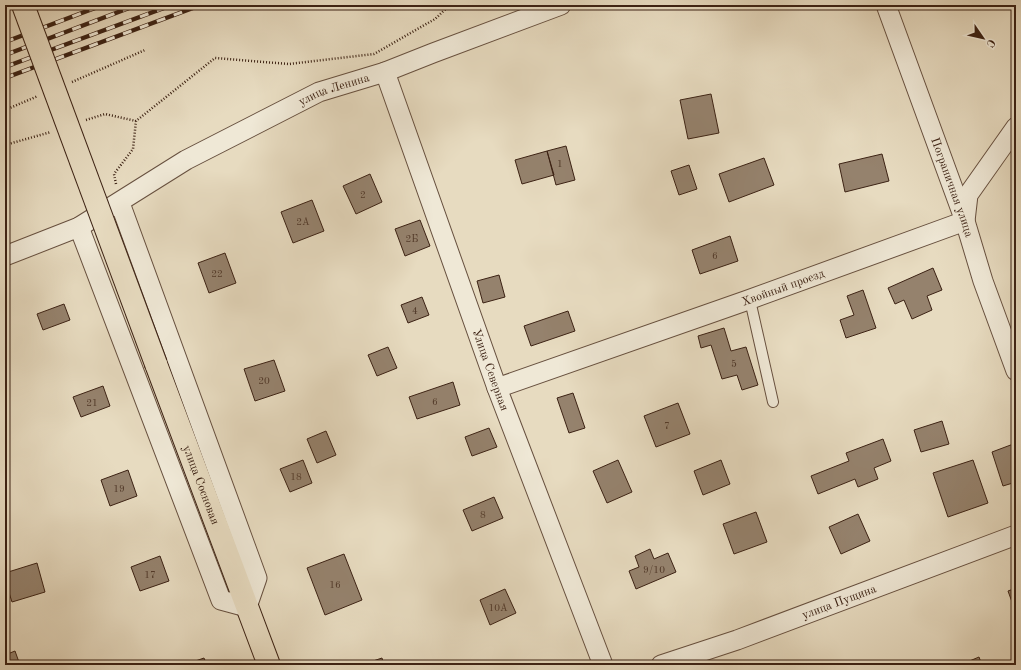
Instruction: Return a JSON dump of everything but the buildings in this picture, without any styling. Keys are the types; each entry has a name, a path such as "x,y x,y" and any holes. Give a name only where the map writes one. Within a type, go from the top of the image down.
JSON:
{"main road":[{"name":"улица Сосновая","path":"23,5 269,665"}],"street":[{"name":"улица Ленина","path":"5,256 79,227 186,160 319,92 385,72 561,5"},
{"name":"Пограничная улица","path":"886,5 965,222 983,281 1016,371"},
{"name":"Улица Северная","path":"385,72 497,388 603,665"},
{"path":"965,222 968,195 1016,127"},
{"path":"79,227 221,600 247,607 257,578 120,202"},
{"name":"Хвойный проезд","path":"497,388 965,222"},
{"name":"улица Пущина","path":"661,665 737,640 1016,535"}],"lane":[{"path":"748,300 752,309 773,402"}],"path":[{"path":"120,202 114,174 133,149 136,121 215,58 289,64 374,54 435,19 450,5"},
{"path":"71,82 145,50"},
{"path":"5,110 42,94"},
{"path":"84,121 105,114 136,121"},
{"path":"5,145 55,130"}],"railway":[{"path":"5,42 103,5"},
{"path":"5,55 137,5"},
{"path":"5,67 172,5"},
{"path":"5,78 201,5"}]}
